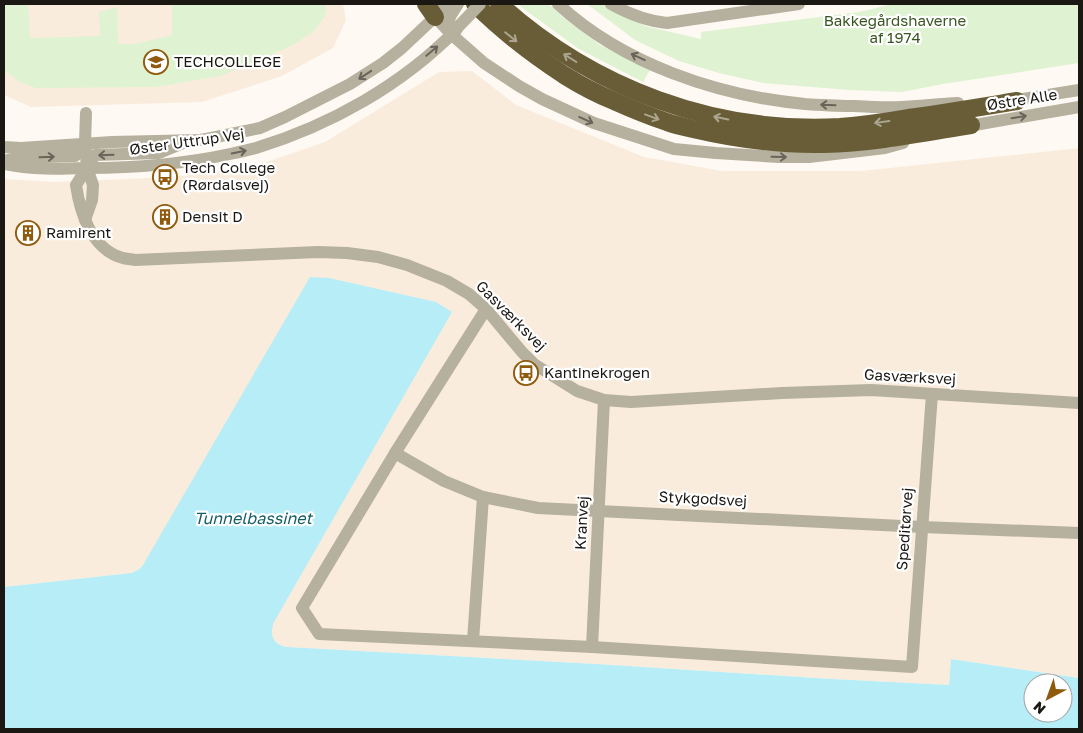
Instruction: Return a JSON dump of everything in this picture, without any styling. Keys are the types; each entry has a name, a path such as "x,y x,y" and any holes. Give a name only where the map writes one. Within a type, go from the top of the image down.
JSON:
{"highway":[{"path":"456,30 474,4 509,36 565,76 600,95 668,123 740,139 778,143 854,143 971,125"},
{"path":"500,4 545,41 604,77 668,104 736,121 804,127 839,127 952,112 1017,100"}],"street":[{"path":"456,30 448,26 449,19 458,4"},
{"name":"Øster Uttrup Vej","path":"4,163 12,166 58,169 114,168 191,161 255,148 334,117 384,88 456,30 480,4"},
{"name":"Østre Alle","path":"558,4 585,26 617,47 668,71 732,92 782,101 824,105 900,107 1017,100 1079,90"},
{"path":"611,4 635,16 654,22 667,23 725,9 800,4"},
{"name":"Øster Uttrup Vej","path":"4,147 188,141 209,139 260,128 350,84 383,63 402,48 437,9"},
{"name":"Østre Alle","path":"437,9 484,63 519,86 556,106 594,123 674,149 779,157 809,157 885,148 971,125 1079,107"},
{"path":"86,113 85,143 87,168"},
{"path":"87,168 95,155 159,153 188,141"},
{"path":"4,163 16,158 75,156 85,143"},
{"name":"Gasværksvej","path":"87,168 76,185 78,199 85,220 100,244 122,258 135,260 318,252 378,257 407,265 447,281 469,294 486,310 534,364 577,391 604,400 631,402 871,390 1079,403"},
{"path":"486,310 395,453 302,608 319,634 592,647"},
{"name":"Speditørvej","path":"592,647 912,667 932,394"},
{"name":"Kranvej","path":"592,647 604,400"},
{"name":"Stykgodsvej","path":"395,453 444,481 483,497 538,508 922,527"},
{"path":"473,641 483,497"},
{"path":"922,527 1079,534"}],"shaded area":[{"name":"TECHCOLLEGE","path":"4,4 343,4 346,20 333,48 282,76 202,102 31,107 4,95"},
{"path":"472,71 516,105 644,157 722,171 861,171 1079,148 1079,678 1073,677 1073,673 1045,673 951,659 949,685 287,647 280,645 273,639 271,631 274,622 146,561 138,570 131,573 4,587 4,179 55,182 173,177 258,165 325,142 439,72"}],"green space":[{"name":"TECHCOLLEGE","path":"4,4 28,4 30,38 100,36 99,12 117,7 118,44 135,44 172,35 172,4 327,4 324,18 313,32 293,45 220,76 157,87 36,88 19,82 4,70"},
{"path":"517,4 549,4 565,19 600,45 650,70 643,82 579,49"},
{"name":"Bakkegårdshaverne af 1974","path":"587,4 604,4 645,26 701,39 701,32 859,12 893,4 1079,4 1079,63 902,92 763,83 679,61 635,40"}],"water":[{"name":"Tunnelbassinet","path":"310,277 329,278 436,302 452,312 274,622 272,635 278,644 287,647 949,685 951,659 1045,673 1023,673 1023,723 1073,723 1073,677 1079,678 1079,729 4,729 4,587 131,573 143,565"}],"place":[{"name":"TECHCOLLEGE","path":"156,62"},
{"name":"Tech College (Rørdalsvej)","path":"165,177"},
{"name":"Densit D","path":"165,217"},
{"name":"Ramirent","path":"28,233"},
{"name":"Kantinekrogen","path":"526,373"}]}
